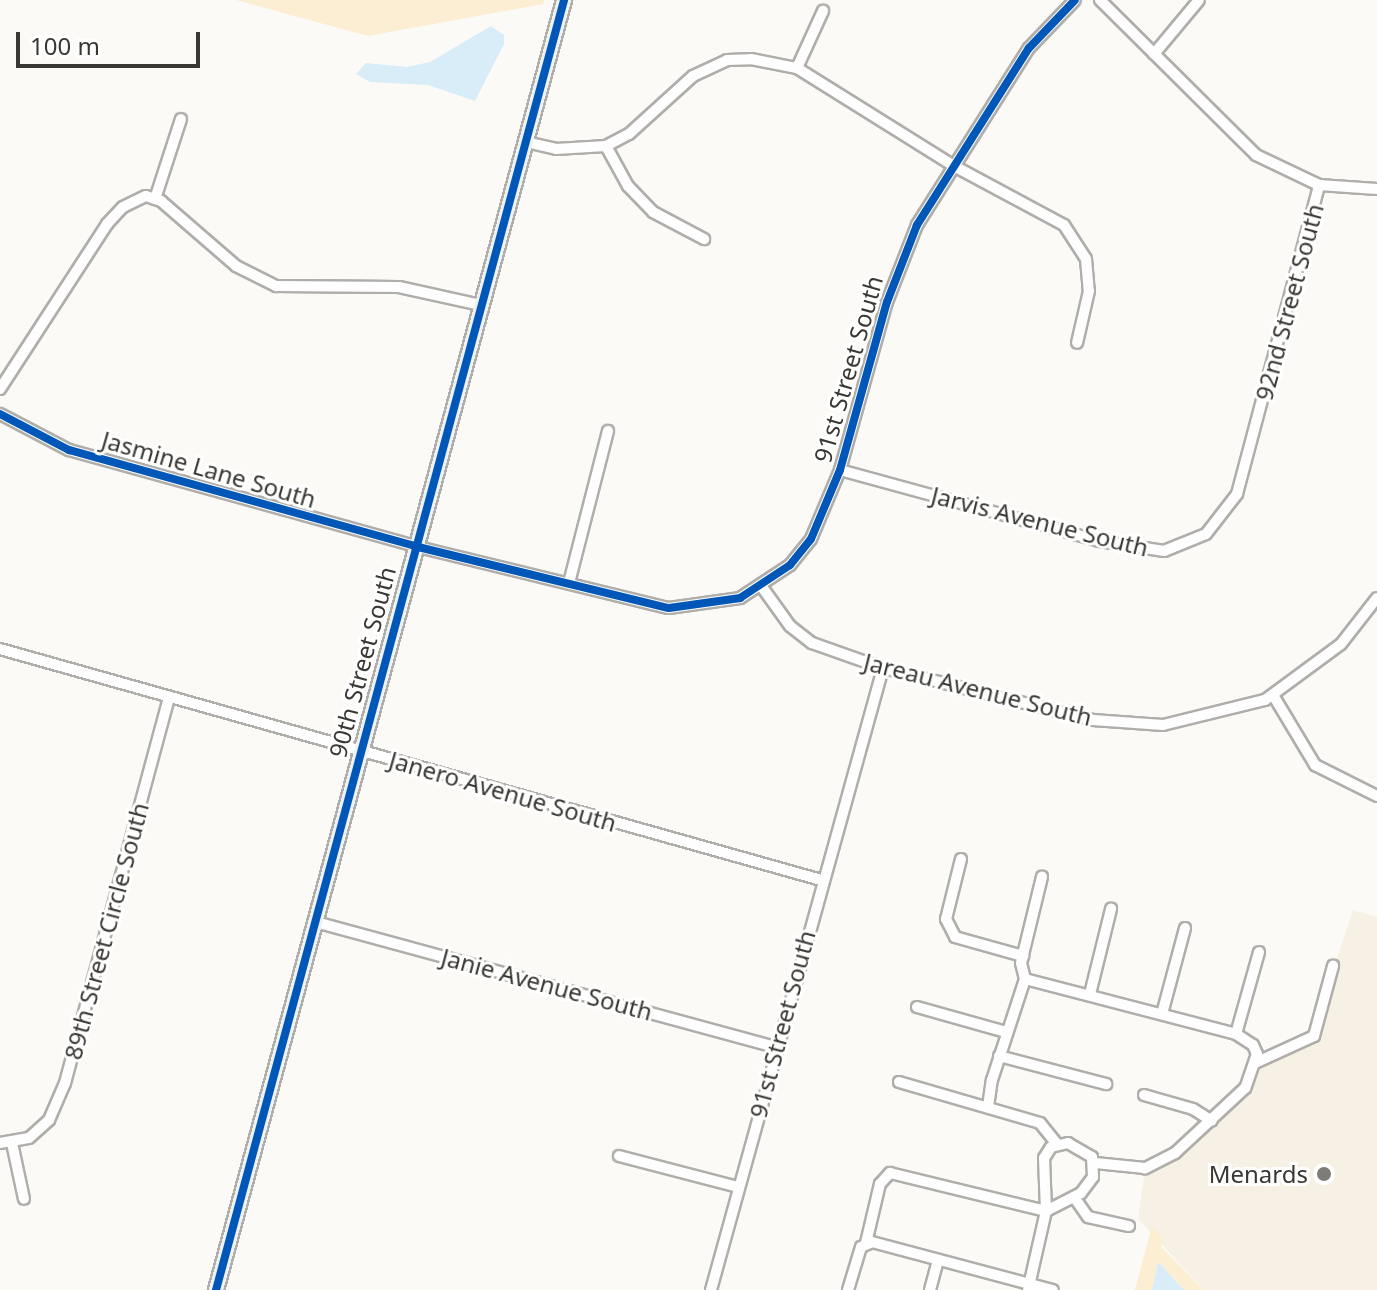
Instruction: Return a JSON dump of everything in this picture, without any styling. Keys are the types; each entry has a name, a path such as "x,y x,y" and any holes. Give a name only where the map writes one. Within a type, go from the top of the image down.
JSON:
{"street":[{"name":"90th Street South","path":"216,1290 319,923 358,750 564,0"},
{"name":"91st Street South","path":"762,587 811,539 840,470 904,254 954,166 1029,48 1075,0"},
{"path":"1100,0 1256,155 1319,185 1377,189"},
{"path":"1154,54 1199,0"},
{"path":"797,68 823,11"},
{"path":"526,142 556,149 606,146 629,134 671,92 711,66 751,59 797,68 954,166 1044,212 1072,234 1086,259 1089,291 1077,343"},
{"path":"155,199 181,119"},
{"path":"606,146 628,186 653,212 704,239"},
{"name":"92nd Street South","path":"1258,419 1319,185"},
{"path":"0,389 107,224 131,201 155,199 236,266 264,282 292,288 399,287 480,305"},
{"name":"Jasmine Lane South","path":"0,414 69,450 414,546"},
{"name":"Jarvis Avenue South","path":"840,470 1099,541 1164,551 1206,534 1224,517 1237,494 1258,419"},
{"path":"569,583 608,431"},
{"path":"414,546 669,608 717,603 762,587"},
{"name":"Jareau Avenue South","path":"762,587 790,626 812,643 883,668 1127,724 1163,725 1231,712 1273,695 1341,644 1377,598"},
{"name":"Janero Avenue South","path":"0,649 821,880"},
{"name":"91st Street South","path":"711,1290 821,880 883,668"},
{"path":"1273,695 1315,765 1377,796"},
{"name":"89th Street Circle South","path":"12,1143 29,1138 49,1120 65,1083 169,697"},
{"path":"961,859 946,919 955,937 1023,956"},
{"path":"988,1107 999,1056 1025,979 1023,956 1042,877"},
{"path":"1090,994 1111,909"},
{"name":"Janie Avenue South","path":"319,923 775,1047"},
{"path":"1162,1014 1185,928"},
{"path":"1236,1034 1259,952"},
{"path":"1255,1063 1314,1036 1333,966"},
{"path":"899,1082 1040,1123 1057,1144 1084,1151 1095,1163 1145,1168 1175,1153 1245,1088 1255,1063 1253,1045 1236,1034 1025,979"},
{"path":"917,1007 1006,1032"},
{"path":"999,1056 1106,1084"},
{"path":"1144,1095 1193,1109 1212,1121"},
{"path":"0,1143 12,1143 24,1199"},
{"path":"1029,1287 1046,1211 1044,1158 1057,1144"},
{"path":"619,1156 738,1187"},
{"path":"848,1290 866,1243 880,1184 890,1173 1046,1211 1074,1197 1089,1185 1095,1163"},
{"path":"1074,1197 1088,1217 1129,1226"},
{"path":"866,1243 1029,1287 1053,1290"},
{"path":"930,1290 938,1261"}],"shaded area":[{"path":"236,0 544,0 543,4 368,36"},
{"path":"1353,910 1377,917 1377,1290 1204,1290 1138,1219 1145,1168 1175,1153 1245,1088 1255,1063 1309,1043"},
{"path":"1152,1226 1162,1237 1161,1247 1204,1290 1184,1290 1158,1262 1152,1290 1135,1290"}],"water":[{"path":"491,26 504,35 504,44 475,101 428,85 370,82 356,74 366,63 407,67 430,62"},
{"path":"1158,1262 1184,1290 1152,1290"}],"cycle path":[{"path":"216,1290 564,0"},
{"path":"0,414 69,450 414,546 669,608 740,598 790,565 811,539 840,470 887,302 917,225 1029,48 1075,0"}],"place":[{"name":"Menards","path":"1324,1174"}]}
